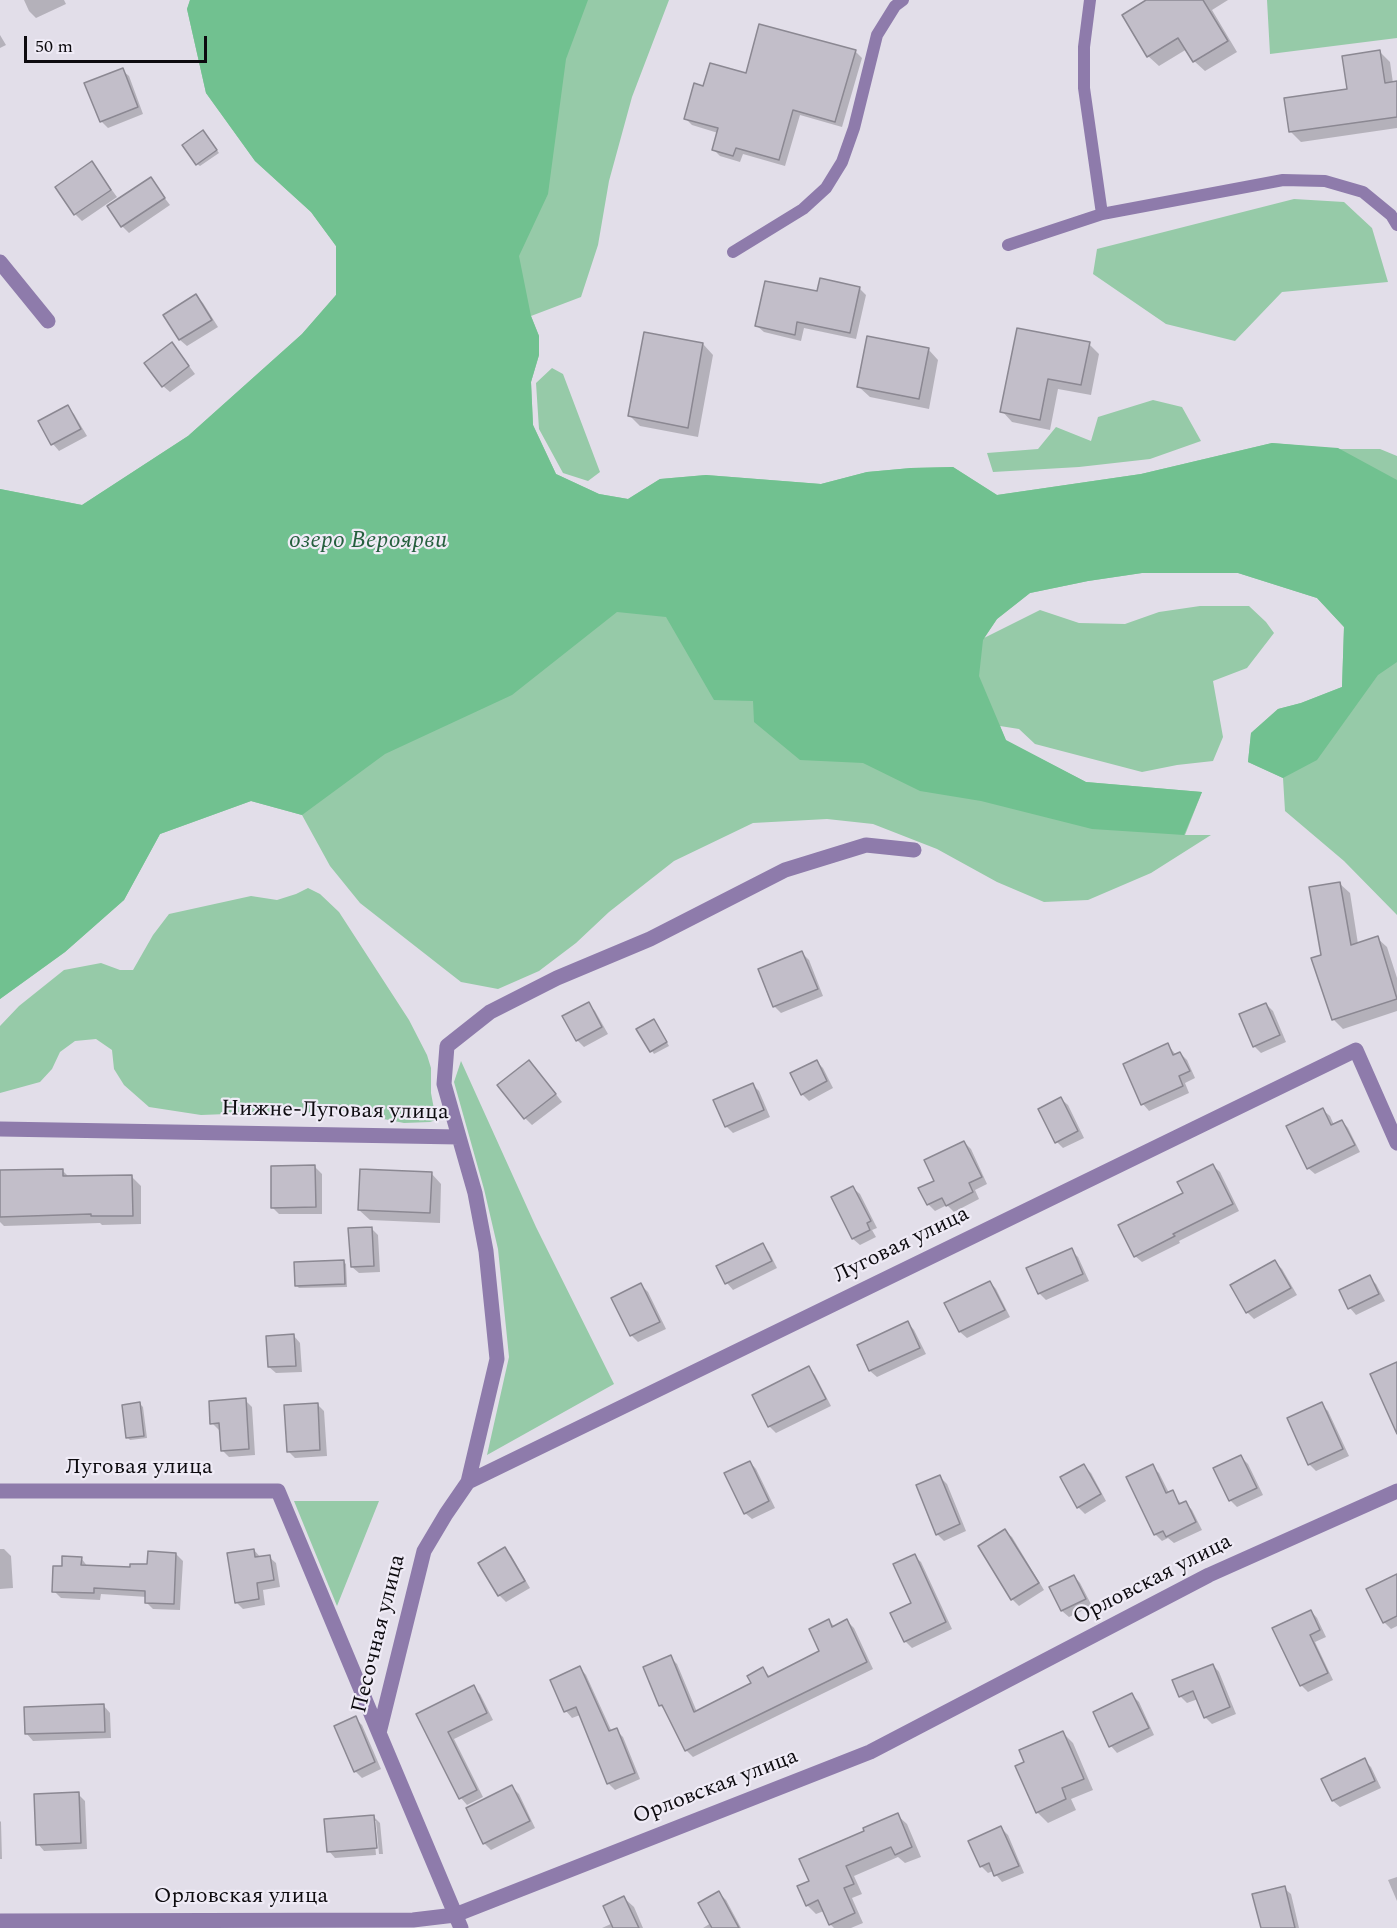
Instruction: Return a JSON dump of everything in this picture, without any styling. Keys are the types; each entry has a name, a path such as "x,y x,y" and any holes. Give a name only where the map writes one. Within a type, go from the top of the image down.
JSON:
{"street":[{"path":"0,262 48,321"},
{"name":"Нижне-Луговая улица","path":"0,1129 459,1137 444,1084 447,1046 490,1012 557,978 650,939 785,870 866,844 914,850"},
{"name":"Луговая улица","path":"468,1482 1356,1050 1397,1143"},
{"name":"Песочная улица","path":"458,1921 379,1733 424,1551 468,1482 497,1359 486,1251 475,1193 459,1137"},
{"name":"Луговая улица","path":"0,1491 278,1491 379,1733"},
{"name":"Орловская улица","path":"0,1921 458,1921 870,1752 1209,1575 1397,1491"}],"lane":[{"path":"733,252 802,209 826,188 842,162 854,128 877,35 895,6 903,0"},
{"path":"1090,0 1084,47 1084,88 1102,214"},
{"path":"1008,245 1102,214 1283,180 1325,181 1363,192 1391,215 1397,225"}],"shaded area":[{"name":"озеро Вероярви","path":"190,0 669,0 632,97 609,181 598,245 581,297 531,316 539,336 539,355 531,382 533,425 556,474 599,494 628,499 660,479 706,475 821,484 867,472 953,467 997,495 1141,474 1272,443 1340,449 1380,449 1397,456 1397,915 1344,861 1285,811 1283,778 1248,762 1251,733 1278,709 1301,703 1342,687 1344,627 1317,598 1238,573 1142,573 1030,593 997,619 984,638 1040,610 1079,623 1125,624 1159,612 1200,606 1249,606 1274,633 1247,668 1213,681 1223,737 1213,761 1142,772 1035,744 1019,729 1000,726 1006,741 1086,782 1202,792 1185,835 1211,835 1151,873 1088,900 1044,902 997,882 937,849 873,824 827,819 753,823 674,861 539,971 498,989 461,982 360,903 330,866 302,815 251,801 160,834 124,900 65,952 0,999 0,489 82,505 188,436 302,334 336,295 336,246 311,212 255,161 206,93 187,9"},
{"path":"1267,0 1397,0 1397,38 1270,54"},
{"path":"1294,199 1344,202 1372,228 1388,282 1282,292 1235,341 1166,324 1093,274 1097,249"},
{"path":"552,368 563,374 600,472 588,481 563,473 539,429 536,383"},
{"path":"1153,400 1182,407 1201,441 1150,459 1079,467 993,472 987,453 1038,449 1056,427 1091,441 1098,417"},
{"path":"308,888 320,894 339,912 409,1020 431,1068 431,1093 436,1120 404,1123 328,1108 306,1113 201,1115 149,1107 124,1085 114,1069 112,1050 96,1039 75,1041 60,1052 52,1069 40,1082 0,1093 0,1026 19,1006 64,970 101,963 120,970 133,970 153,935 169,914 251,896 277,900"},
{"path":"461,1061 536,1227 614,1384 487,1455 509,1357 498,1249 454,1082"},
{"path":"294,1501 379,1501 337,1606"}],"water":[{"name":"озеро Вероярви","path":"190,0 588,0 566,59 548,194 519,256 531,316 539,336 539,355 531,382 533,425 556,474 599,494 628,499 660,479 706,475 821,484 867,472 953,467 997,495 1141,474 1272,443 1338,448 1397,480 1397,662 1378,675 1317,760 1283,778 1248,762 1251,733 1278,709 1301,703 1342,687 1344,627 1317,598 1238,573 1142,573 1030,593 997,619 983,640 979,676 1006,740 1086,782 1202,792 1184,835 1092,829 981,801 920,791 863,763 800,760 754,722 753,701 714,700 666,617 617,612 512,695 385,754 302,815 251,801 160,834 124,900 65,952 0,999 0,489 82,505 188,436 302,334 336,295 336,246 311,212 255,161 206,93 187,9"}],"building":[{"path":"1146,0 1203,0 1228,41 1193,62 1178,38 1147,57 1122,15"},
{"path":"759,24 856,50 835,122 793,110 779,160 736,148 733,156 712,150 718,128 684,119 694,83 703,86 710,63 746,73"},
{"path":"1380,50 1385,83 1397,81 1397,117 1289,132 1284,98 1347,89 1342,56"},
{"path":"123,68 138,107 100,122 84,83"},
{"path":"203,130 217,150 196,165 182,145"},
{"path":"92,161 111,190 74,215 55,187"},
{"path":"151,177 165,198 121,227 107,206"},
{"path":"820,278 860,287 850,333 797,322 795,335 755,326 765,281 817,291"},
{"path":"196,294 212,320 179,340 163,315"},
{"path":"1017,328 1090,342 1081,385 1048,379 1040,420 1000,412"},
{"path":"644,332 703,343 688,428 628,416"},
{"path":"867,336 929,348 919,399 857,387"},
{"path":"172,342 189,366 162,387 144,363"},
{"path":"68,405 81,429 51,445 38,421"},
{"path":"1340,882 1351,945 1378,936 1397,999 1332,1020 1311,958 1321,955 1309,887"},
{"path":"802,951 818,989 773,1007 758,969"},
{"path":"589,1002 602,1027 576,1041 562,1016"},
{"path":"1266,1003 1280,1035 1253,1047 1239,1014"},
{"path":"654,1019 667,1042 650,1052 636,1029"},
{"path":"1168,1043 1173,1055 1180,1052 1190,1071 1179,1076 1183,1086 1141,1105 1123,1064"},
{"path":"529,1060 556,1094 524,1119 497,1085"},
{"path":"817,1060 827,1081 801,1095 790,1073"},
{"path":"753,1083 764,1110 725,1127 713,1100"},
{"path":"1061,1097 1078,1131 1055,1143 1038,1109"},
{"path":"1323,1108 1331,1125 1342,1120 1355,1145 1307,1169 1286,1126"},
{"path":"964,1141 982,1177 969,1183 973,1192 946,1206 942,1198 927,1205 918,1188 934,1181 924,1160"},
{"path":"1213,1164 1233,1204 1173,1234 1175,1236 1134,1257 1118,1225 1183,1193 1177,1182"},
{"path":"315,1165 316,1207 271,1208 271,1166"},
{"path":"63,1169 63,1176 132,1175 133,1216 91,1216 91,1214 0,1217 0,1170"},
{"path":"360,1169 432,1172 430,1213 358,1210"},
{"path":"853,1186 871,1221 867,1223 870,1230 852,1239 831,1197"},
{"path":"372,1227 374,1266 351,1267 348,1228"},
{"path":"763,1243 772,1261 725,1284 716,1266"},
{"path":"1072,1248 1083,1274 1038,1294 1026,1268"},
{"path":"344,1260 345,1284 295,1286 294,1262"},
{"path":"1275,1260 1291,1288 1246,1313 1230,1285"},
{"path":"1370,1275 1379,1294 1348,1309 1339,1290"},
{"path":"990,1281 1005,1310 959,1332 944,1303"},
{"path":"641,1283 660,1322 630,1336 611,1298"},
{"path":"908,1321 920,1348 869,1371 857,1345"},
{"path":"294,1334 296,1366 268,1367 266,1336"},
{"path":"1397,1362 1397,1434 1370,1374"},
{"path":"809,1366 826,1399 768,1427 752,1395"},
{"path":"246,1398 249,1449 221,1451 219,1423 210,1424 209,1401"},
{"path":"140,1402 144,1436 126,1438 122,1405"},
{"path":"1322,1402 1343,1449 1308,1465 1287,1418"},
{"path":"318,1403 320,1450 287,1452 284,1405"},
{"path":"1241,1455 1257,1488 1229,1501 1213,1468"},
{"path":"750,1461 769,1501 744,1514 724,1473"},
{"path":"1084,1464 1101,1494 1077,1508 1060,1477"},
{"path":"1153,1464 1166,1493 1173,1490 1179,1504 1186,1501 1196,1522 1166,1537 1163,1531 1154,1535 1126,1477"},
{"path":"940,1475 960,1524 936,1535 916,1485"},
{"path":"1005,1529 1039,1583 1011,1600 978,1546"},
{"path":"505,1547 525,1581 498,1596 478,1563"},
{"path":"254,1549 255,1557 270,1555 274,1580 257,1583 259,1599 235,1603 227,1553"},
{"path":"148,1551 176,1553 174,1604 145,1603 145,1591 94,1588 94,1593 52,1592 53,1566 62,1566 62,1556 82,1557 81,1565 130,1567 130,1564 147,1564"},
{"path":"915,1554 946,1622 904,1642 890,1613 911,1603 893,1564"},
{"path":"1397,1574 1397,1616 1383,1623 1366,1589"},
{"path":"1074,1575 1086,1599 1061,1611 1049,1587"},
{"path":"1311,1610 1320,1630 1310,1635 1328,1673 1300,1686 1272,1628"},
{"path":"829,1619 832,1627 847,1619 867,1662 685,1751 662,1705 659,1706 643,1667 671,1655 694,1712 751,1683 747,1676 763,1667 768,1677 819,1651 809,1629"},
{"path":"1213,1664 1230,1707 1204,1718 1193,1691 1179,1697 1172,1680"},
{"path":"580,1666 609,1731 617,1728 635,1773 607,1784 576,1707 564,1712 550,1680"},
{"path":"474,1685 487,1713 448,1732 477,1790 459,1799 416,1714"},
{"path":"1132,1693 1149,1728 1109,1747 1093,1712"},
{"path":"104,1704 105,1732 25,1734 24,1707"},
{"path":"356,1716 375,1762 354,1772 334,1726"},
{"path":"1063,1731 1084,1779 1062,1788 1066,1799 1036,1813 1015,1766 1024,1762 1019,1750"},
{"path":"1365,1758 1375,1781 1332,1801 1321,1779"},
{"path":"512,1785 530,1821 483,1844 466,1808"},
{"path":"79,1792 81,1843 36,1845 34,1794"},
{"path":"898,1813 912,1847 895,1855 891,1847 846,1866 854,1884 844,1888 855,1913 829,1925 818,1900 806,1906 797,1886 809,1881 799,1859 864,1831 863,1828"},
{"path":"374,1815 377,1848 327,1852 324,1819"},
{"path":"1001,1826 1019,1866 994,1876 989,1863 980,1867 968,1841"},
{"path":"1285,1886 1295,1928 1261,1928 1252,1894"},
{"path":"719,1891 739,1928 712,1928 698,1903"},
{"path":"624,1896 639,1928 613,1928 603,1906"}]}
